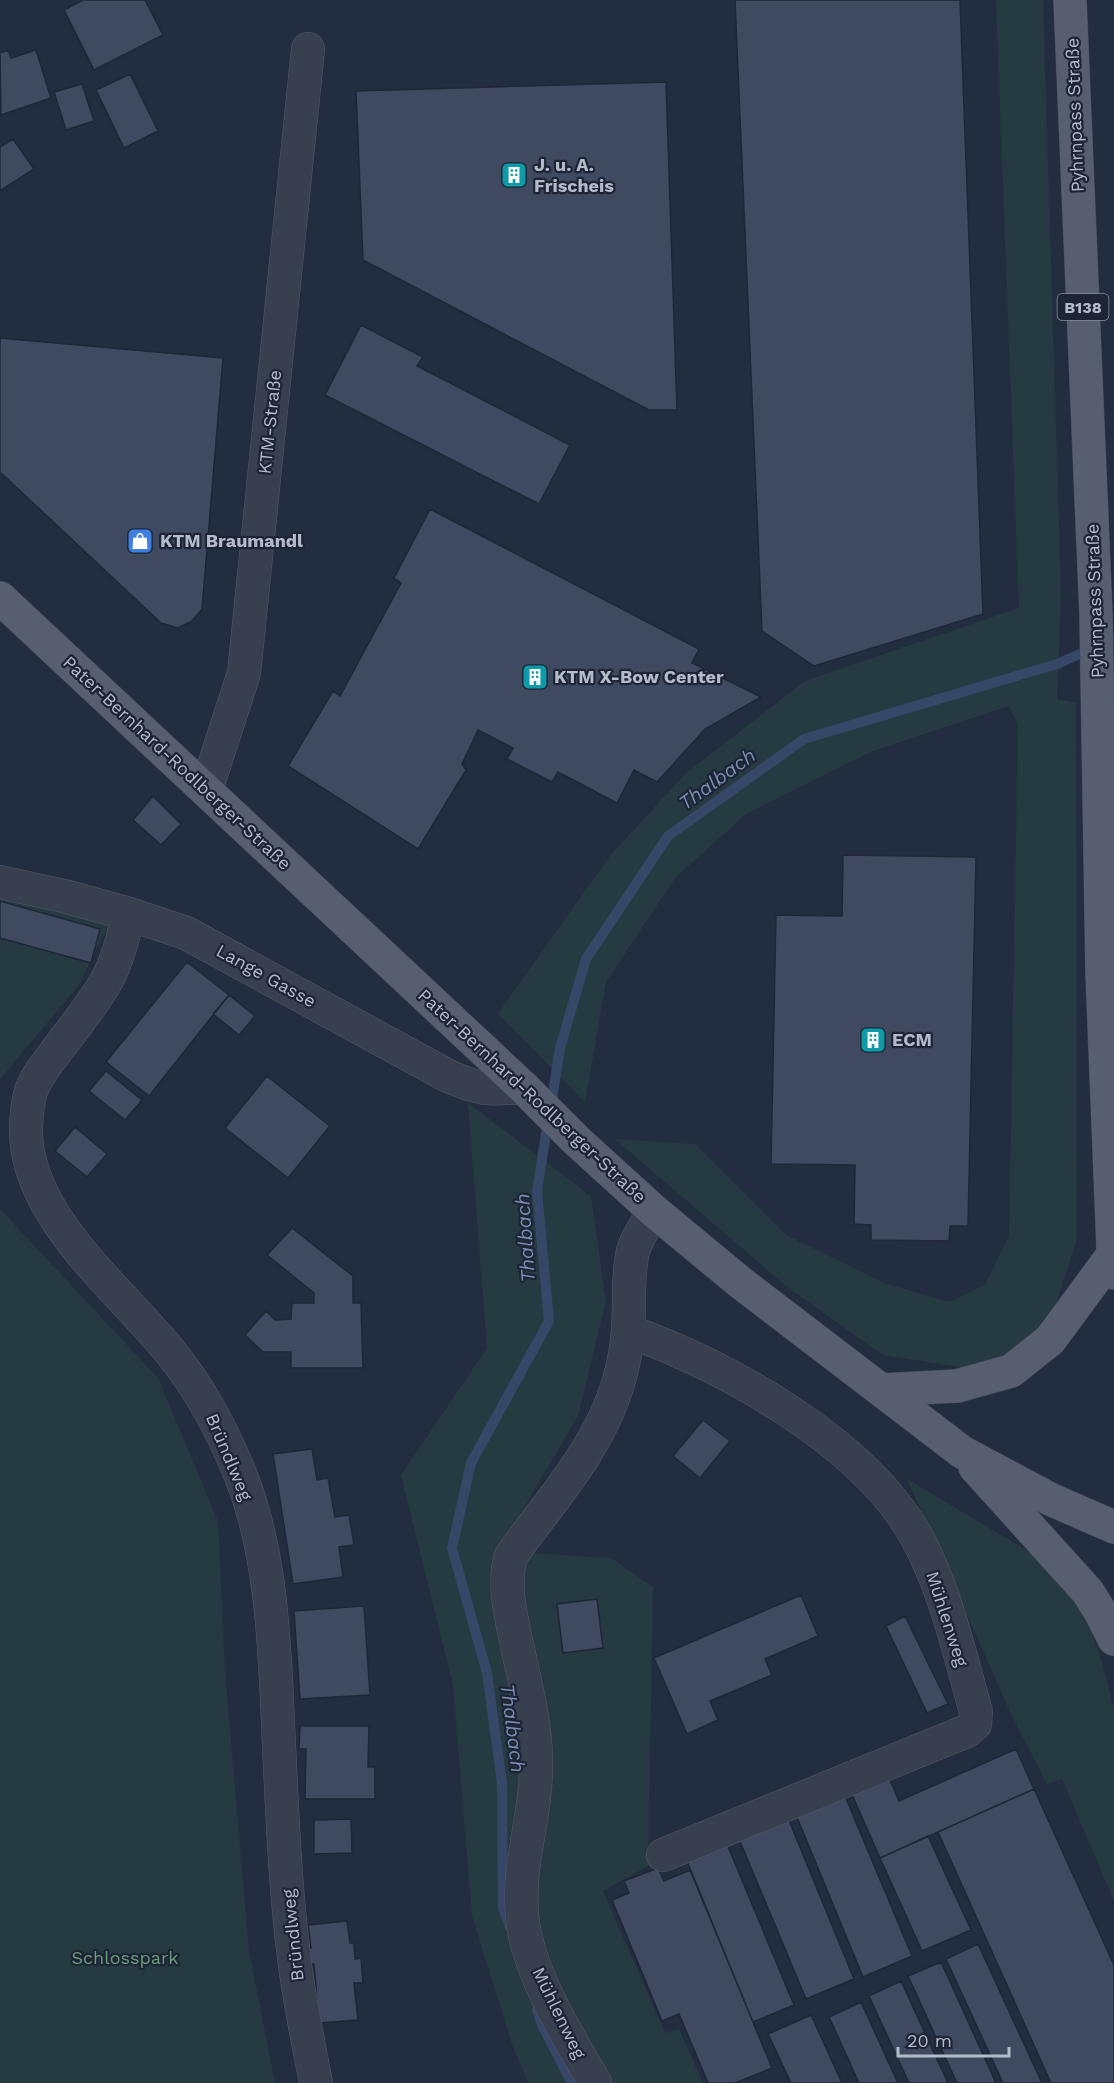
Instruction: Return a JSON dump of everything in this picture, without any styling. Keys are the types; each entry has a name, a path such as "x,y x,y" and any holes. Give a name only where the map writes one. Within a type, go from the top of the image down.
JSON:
{"main road":[{"name":"Pyhrnpass Straße","path":"1070,0 1096,615 1102,973 1113,1265"},
{"name":"Pater-Bernhard-Rodlberger-Straße","path":"0,598 654,1211 741,1283 962,1452 1050,1499 1114,1527"},
{"path":"881,1390 957,1386 1011,1371 1050,1340 1113,1265"},
{"path":"962,1452 1088,1592 1114,1639"}],"street":[{"name":"KTM-Straße","path":"206,790 244,673 308,49"},
{"name":"Lange Gasse","path":"0,882 64,896 186,933 448,1076 471,1086 489,1090 523,1087"},
{"name":"Bründlweg","path":"129,914 118,955 106,982 41,1072 31,1091 27,1109 28,1156 45,1200 67,1233 101,1275 171,1352 189,1377 211,1411 242,1480 254,1519 270,1604 285,1866 303,2014 316,2083"},
{"name":"Mühlenweg","path":"595,2083 548,2000 534,1966 521,1910 520,1888 536,1788 536,1759 532,1719 511,1618 507,1568 511,1556 586,1452 603,1420 624,1361 633,1251 654,1211"},
{"name":"Mühlenweg","path":"628,1331 699,1361 784,1407 873,1478 899,1509 930,1565 954,1634 976,1712 975,1724 967,1731 663,1855"}],"green space":[{"path":"996,0 1043,0 1061,594 1057,699 1076,703 1077,1239 1056,1303 1024,1348 966,1368 883,1355 786,1286 615,1139 695,1144 786,1235 887,1284 949,1302 985,1285 1009,1236 1018,725 1009,706 873,751 746,814 675,878 606,982 585,1102 498,1014 609,857 686,773 805,681 1019,608"},
{"path":"0,896 109,924 79,985 0,1079"},
{"path":"468,1103 591,1196 606,1302 578,1416 516,1521 511,1552 611,1558 653,1587 648,1866 603,1891 665,2033 679,2029 703,2083 528,2083 512,2044 472,1916 453,1685 401,1475 487,1348"},
{"name":"Schlosspark","path":"0,1209 158,1378 218,1521 225,1671 249,1951 275,2083 0,2083"},
{"path":"907,1479 1035,1555 1084,1610 1104,1669 1114,1710 1114,1901 1062,1779 1047,1784 1011,1714"}],"building":[{"path":"83,0 145,0 163,35 94,70 64,10"},
{"path":"735,0 960,0 983,614 814,666 762,631"},
{"path":"8,50 11,58 36,50 51,98 1,115 0,53"},
{"path":"130,74 158,131 124,148 96,90"},
{"name":"J. u. A. Frischeis","path":"666,82 677,410 649,410 363,260 356,91"},
{"path":"82,84 94,121 66,130 54,92"},
{"path":"13,139 34,169 0,191 0,147"},
{"path":"361,325 423,357 417,366 570,445 539,504 325,395"},
{"name":"KTM Braumandl","path":"0,338 223,358 202,609 192,621 178,628 161,623 0,472"},
{"name":"KTM X-Bow Center","path":"430,509 699,649 692,663 761,697 705,729 657,782 634,770 617,803 558,772 552,782 507,759 513,748 478,730 462,764 466,770 418,849 288,766 333,691 340,696 401,583 394,578"},
{"path":"153,796 181,824 161,845 133,820"},
{"name":"ECM","path":"843,855 976,857 968,1226 950,1226 949,1241 871,1240 871,1225 854,1224 855,1165 771,1164 776,915 842,916"},
{"path":"0,901 100,929 91,963 0,938"},
{"path":"187,962 229,995 149,1096 106,1062"},
{"path":"229,995 255,1016 239,1035 213,1014"},
{"path":"106,1071 142,1100 125,1120 89,1091"},
{"path":"267,1076 330,1126 288,1178 225,1128"},
{"path":"75,1127 107,1154 87,1177 55,1151"},
{"path":"292,1228 353,1276 353,1303 361,1303 363,1368 291,1368 291,1352 263,1352 245,1335 266,1311 275,1320 291,1319 292,1303 314,1303 314,1293 267,1255"},
{"path":"703,1420 730,1441 700,1478 673,1456"},
{"path":"312,1449 317,1480 328,1478 335,1517 349,1515 354,1545 339,1547 343,1577 293,1584 273,1454"},
{"path":"801,1595 818,1636 765,1659 772,1675 710,1701 718,1720 687,1734 654,1658"},
{"path":"597,1599 603,1648 563,1653 557,1604"},
{"path":"364,1606 370,1695 300,1699 294,1611"},
{"path":"905,1616 948,1704 927,1713 886,1626"},
{"path":"300,1726 369,1726 368,1767 375,1767 375,1799 305,1799 306,1749 299,1749"},
{"path":"1016,1749 1034,1789 880,1858 850,1790 887,1773 899,1801"},
{"path":"1034,1789 1114,1965 1114,2083 1051,2083 938,1832"},
{"path":"845,1796 912,1956 863,1977 796,1815"},
{"path":"788,1818 854,1979 806,1999 739,1839"},
{"path":"351,1819 352,1853 314,1854 314,1820"},
{"path":"928,1836 971,1930 922,1951 880,1858"},
{"path":"727,1844 794,2005 753,2022 687,1861"},
{"path":"658,1868 664,1881 690,1870 772,2068 735,2083 708,2083 679,2014 662,2021 612,1900 629,1893 624,1881"},
{"path":"347,1921 350,1943 354,1943 355,1959 361,1958 363,1983 354,1983 358,2020 319,2023 314,1964 309,1964 308,1949 311,1948 308,1925"},
{"path":"978,1944 1042,2083 1003,2083 946,1959"},
{"path":"941,1962 996,2083 957,2083 908,1976"},
{"path":"901,1981 948,2083 909,2083 869,1996"},
{"path":"861,2002 898,2083 859,2083 829,2017"},
{"path":"811,2015 842,2083 791,2083 768,2034"}],"waterway":[{"name":"Thalbach","path":"551,1106 560,1048 586,959 668,836 804,739 1057,664 1114,639"},
{"name":"Thalbach","path":"510,1927 503,1908 502,1783 487,1673 452,1548 471,1463 549,1321 537,1191 548,1121"},
{"name":"Thalbach","path":"537,2010 542,2025 572,2083"}],"place":[{"name":"J. u. A. Frischeis","path":"514,175"},
{"name":"KTM Braumandl","path":"140,541"},
{"name":"KTM X-Bow Center","path":"535,677"},
{"name":"ECM","path":"873,1040"}]}
